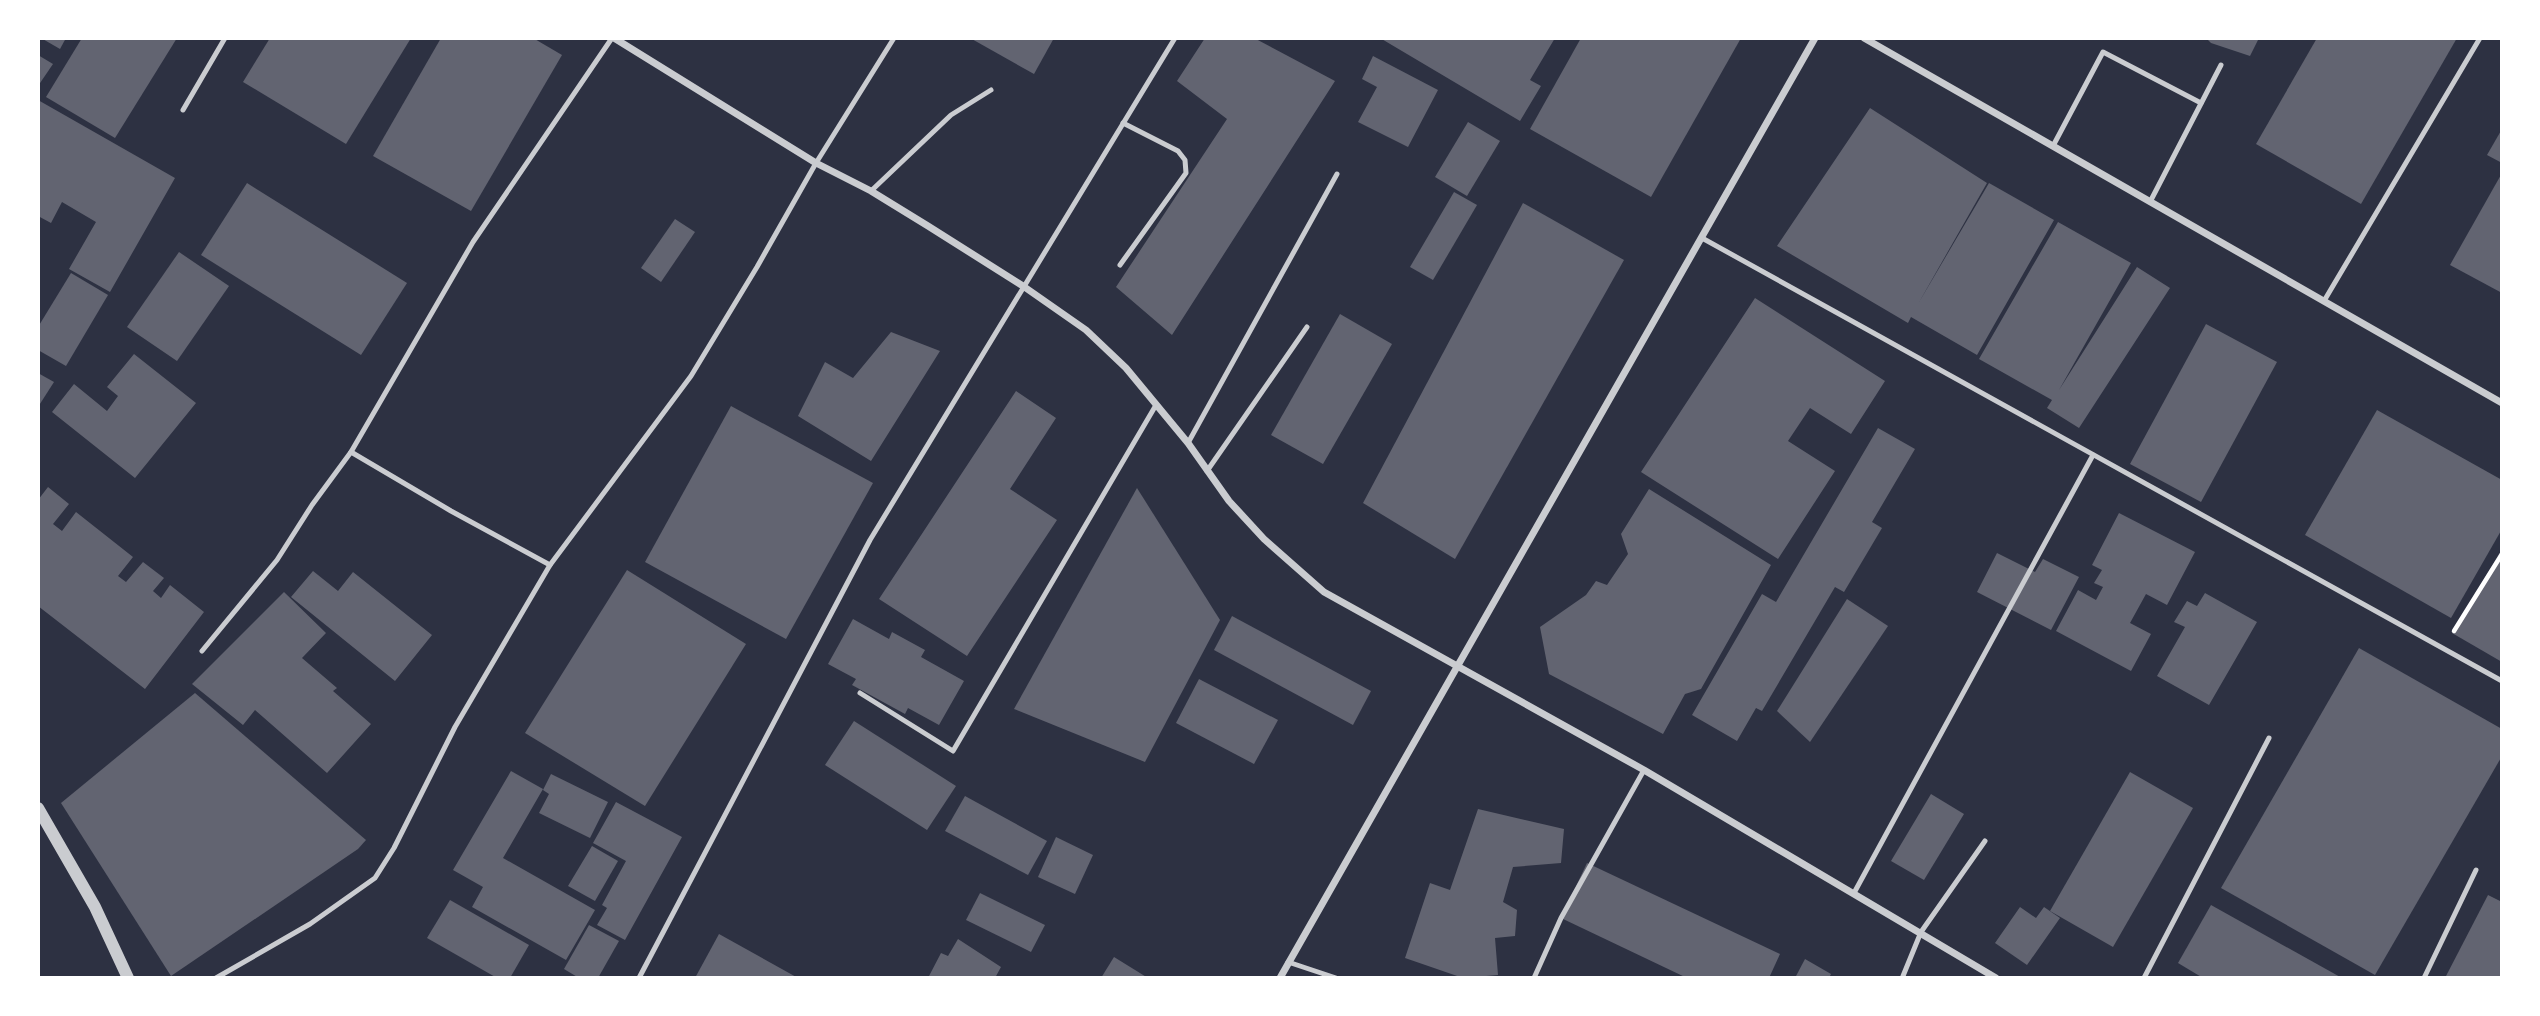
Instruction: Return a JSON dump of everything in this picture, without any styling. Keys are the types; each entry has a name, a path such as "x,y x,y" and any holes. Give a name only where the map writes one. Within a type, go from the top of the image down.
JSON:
{"street":[{"path":"613,38 816,163 871,191 1023,286 1086,330 1126,368 1188,443 1229,501 1265,539 1324,592 1644,770 1996,978"},
{"path":"1280,978 1815,38"},
{"path":"1864,38 2501,403"},
{"path":"38,808 95,907 128,978"}],"lane":[{"path":"183,110 225,38"},
{"path":"202,651 277,560 312,505 351,452 473,242 613,38"},
{"path":"216,978 310,923 375,878 394,848 455,727 550,565 691,376 816,163 894,38"},
{"path":"639,978 870,540 1175,38"},
{"path":"2324,301 2480,38"},
{"path":"2053,146 2103,52 2201,103"},
{"path":"2150,202 2221,65"},
{"path":"871,191 951,116 991,90"},
{"path":"1120,265 1186,173 1185,160 1178,150 1123,123"},
{"path":"1188,443 1337,174"},
{"path":"1702,238 2501,681"},
{"path":"1208,471 1307,327"},
{"path":"860,693 953,751 1156,405"},
{"path":"351,452 550,565"},
{"path":"1854,893 2094,456"},
{"path":"2144,978 2269,738"},
{"path":"1534,978 1561,918 1644,770"},
{"path":"1903,976 1921,932 1985,841"},
{"path":"2424,978 2476,870"},
{"path":"1288,962 1336,978"}],"path":[{"path":"2443,649 2501,554"}],"building":[{"path":"41,38 66,38 60,49"},
{"path":"82,38 177,38 115,138 46,97"},
{"path":"270,38 411,38 346,144 243,82"},
{"path":"441,38 533,38 562,55 471,211 373,156"},
{"path":"970,38 1054,38 1034,74"},
{"path":"1205,38 1254,38 1335,81 1172,335 1116,287 1227,119 1177,81"},
{"path":"1380,38 1555,38 1530,80 1541,86 1520,121"},
{"path":"1581,38 1741,38 1651,197 1530,129"},
{"path":"2206,38 2259,38 2250,56 2211,43"},
{"path":"2317,38 2457,38 2361,204 2256,144"},
{"path":"38,55 53,64 38,86"},
{"path":"1373,56 1438,90 1408,147 1358,122 1377,87 1362,79"},
{"path":"38,100 175,178 110,292 69,269 96,222 62,202 51,223 38,216"},
{"path":"1870,108 1987,183 1918,304 1989,183 2054,220 1977,355 1911,317 1908,323 1777,246"},
{"path":"1468,122 1500,141 1467,196 1435,177"},
{"path":"2502,129 2502,163 2487,155"},
{"path":"2502,173 2502,293 2450,265"},
{"path":"247,183 407,283 361,355 201,255"},
{"path":"1454,192 1477,205 1433,280 1410,267"},
{"path":"1523,203 1624,260 1455,559 1363,503"},
{"path":"675,219 695,232 661,282 641,268"},
{"path":"2058,222 2131,263 2059,390 2137,267 2170,288 2079,428 2047,408 2052,400 1979,359"},
{"path":"179,252 229,286 177,361 127,327"},
{"path":"71,273 108,295 66,366 38,350 38,327"},
{"path":"1755,298 1885,381 1851,434 1810,408 1788,441 1835,471 1778,559 1641,472"},
{"path":"1340,314 1392,344 1323,464 1271,435"},
{"path":"2206,324 2277,362 2201,502 2130,464"},
{"path":"891,332 940,351 871,461 798,416 825,362 853,378"},
{"path":"134,354 196,403 135,478 52,412 74,384 107,411 118,396 107,387"},
{"path":"38,373 54,382 38,407"},
{"path":"1016,391 1056,418 1010,489 1057,520 967,656 879,599"},
{"path":"731,406 873,483 786,639 645,562"},
{"path":"2377,410 2502,480 2502,529 2451,618 2305,535"},
{"path":"1878,428 1915,449 1872,522 1882,528 1844,592 1835,587 1762,711 1756,708 1737,741 1692,715 1762,594 1776,602"},
{"path":"48,487 69,504 53,524 62,531 76,512 133,557 118,576 126,582 143,562 164,578 153,591 161,598 170,585 204,612 145,689 38,606 38,500"},
{"path":"1137,488 1220,620 1145,762 1014,709"},
{"path":"1649,489 1771,565 1701,689 1685,694 1663,734 1549,674 1540,627 1586,595 1596,581 1607,585 1628,554 1621,534"},
{"path":"2119,513 2195,552 2167,605 2146,594 2130,623 2151,634 2131,671 2056,631 2078,590 2096,600 2103,587 2094,583 2102,570 2092,565"},
{"path":"2502,549 2502,662 2452,633"},
{"path":"1997,553 2035,572 2043,559 2079,577 2051,630 1977,592"},
{"path":"627,570 746,644 645,806 525,733"},
{"path":"313,571 338,591 353,572 432,635 395,681 291,597"},
{"path":"284,592 326,633 302,658 337,688 333,691 371,724 327,773 255,710 243,725 192,684"},
{"path":"2205,593 2257,622 2209,705 2157,676 2185,627 2174,622 2187,601 2197,606"},
{"path":"1847,599 1888,626 1810,742 1777,711"},
{"path":"1232,616 1371,691 1353,725 1214,650"},
{"path":"853,619 889,639 892,632 925,650 921,657 964,681 939,725 908,708 905,714 852,685 856,679 828,664"},
{"path":"2359,648 2502,729 2502,756 2375,975 2221,888"},
{"path":"1199,679 1278,720 1254,764 1176,723"},
{"path":"195,693 366,840 358,849 171,976 61,803"},
{"path":"854,721 956,786 927,830 825,765"},
{"path":"511,771 543,789 503,858 595,910 566,960 472,907 483,887 453,870"},
{"path":"2130,772 2193,808 2113,947 2050,911"},
{"path":"551,774 608,802 590,838 539,813 549,794 543,790"},
{"path":"1931,794 1964,814 1924,880 1891,861"},
{"path":"965,796 1047,841 1028,875 945,831"},
{"path":"616,802 682,837 625,940 597,925 607,908 602,905 626,861 593,843"},
{"path":"1478,809 1564,829 1561,863 1513,867 1503,902 1517,910 1515,936 1495,938 1498,975 1463,978 1405,958 1430,883 1450,890"},
{"path":"1056,837 1093,855 1075,894 1038,877"},
{"path":"592,846 618,861 595,901 568,886"},
{"path":"1587,863 1780,954 1769,978 1687,978 1561,918"},
{"path":"980,893 1045,925 1031,952 966,920"},
{"path":"2488,895 2502,902 2502,978 2445,978"},
{"path":"450,900 529,945 510,978 497,978 427,938"},
{"path":"2211,905 2342,978 2203,978 2178,963"},
{"path":"2020,907 2036,918 2044,907 2060,918 2027,965 1995,943"},
{"path":"589,925 619,941 598,978 579,978 564,969"},
{"path":"719,934 798,978 695,978"},
{"path":"958,939 1001,967 995,978 928,978 941,953 948,956"},
{"path":"1114,957 1148,978 1101,978"},
{"path":"1805,959 1831,974 1829,978 1795,978"}]}
